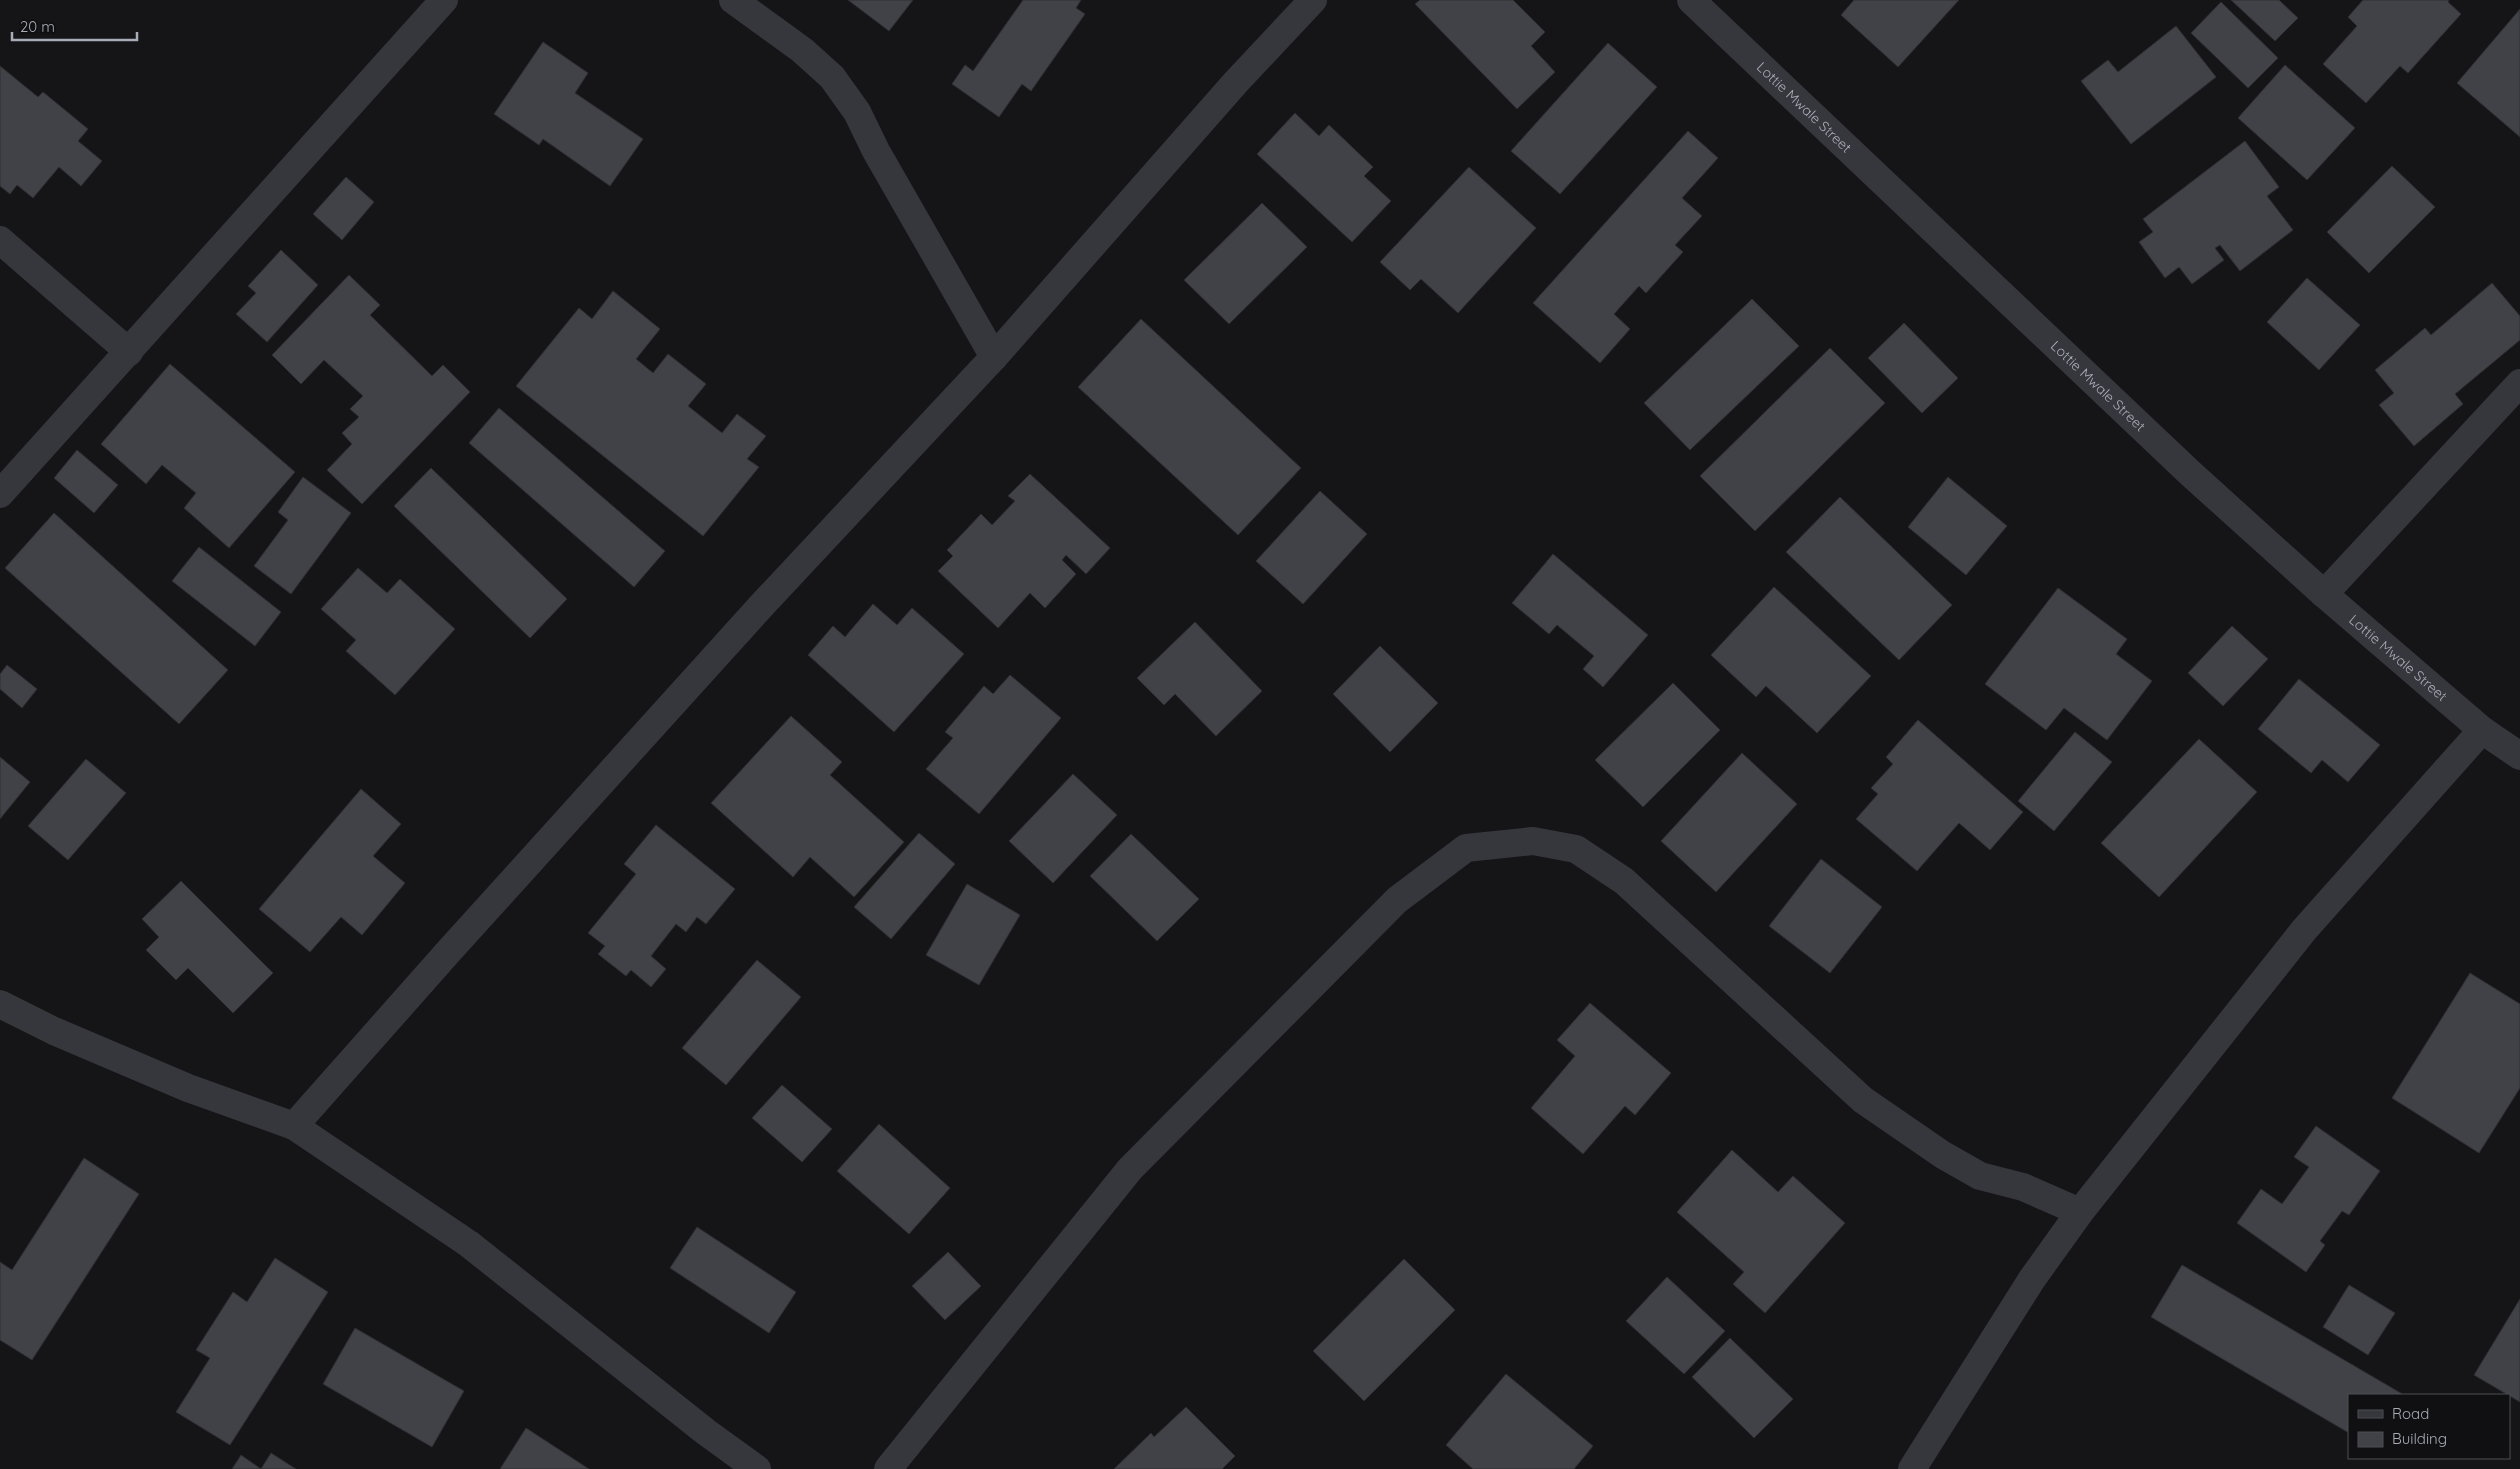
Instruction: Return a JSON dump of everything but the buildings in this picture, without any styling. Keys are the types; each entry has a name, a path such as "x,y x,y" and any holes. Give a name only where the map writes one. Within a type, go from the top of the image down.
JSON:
{"street":[{"path":"0,494 444,0"},
{"path":"733,0 802,50 832,77 857,112 876,151 994,356"},
{"path":"294,1126 448,951 762,605 994,356 1236,82 1313,0"},
{"name":"Lottie Mwale Street","path":"1691,0 1780,82 2190,472 2324,594 2482,730 2520,756"},
{"path":"0,240 129,352"},
{"path":"2324,594 2520,383"},
{"path":"1912,1469 2032,1279 2080,1212 2304,930 2482,730"},
{"path":"888,1469 1130,1169 1397,900 1466,848 1533,841 1576,849 1624,881 1863,1100 1943,1155 1980,1176 2022,1187 2080,1212"},
{"path":"0,1004 54,1031 170,1080 294,1126 469,1244 706,1432 758,1469"}]}
